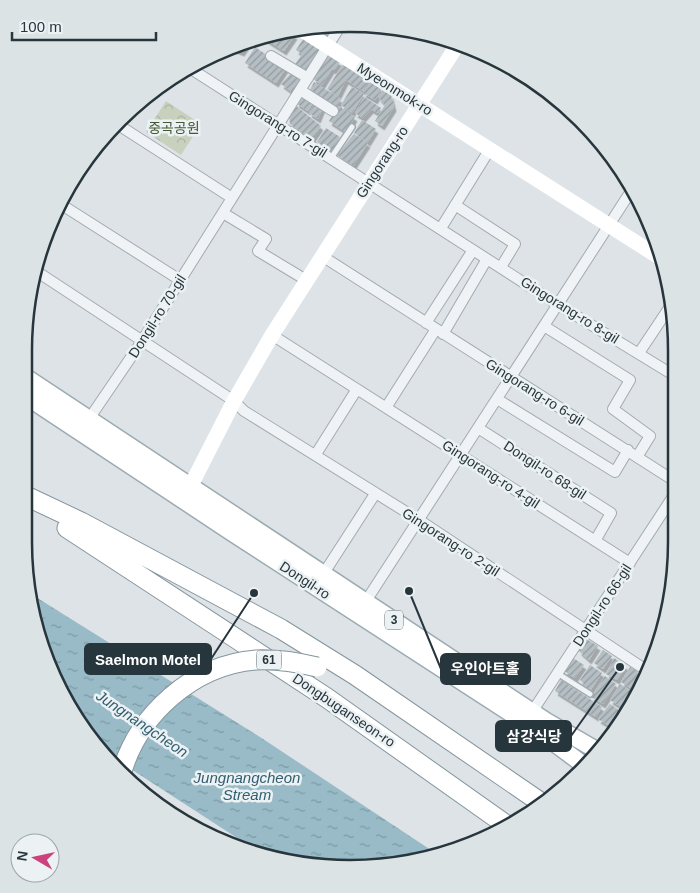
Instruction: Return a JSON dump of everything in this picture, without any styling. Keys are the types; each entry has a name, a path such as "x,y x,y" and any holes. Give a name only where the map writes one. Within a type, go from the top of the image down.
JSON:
{"highway":[{"path":"33,499 81,522 281,630 327,657 536,800"},
{"name":"Dongbuganseon-ro","path":"33,506 327,698 502,822"},
{"path":"123,766 125,760 150,718 172,697 199,678 225,666 254,660 280,660 317,667 376,692"}],"main road":[{"name":"Myeonmok-ro","path":"310,35 652,253"},
{"name":"Gingorang-ro","path":"187,493 272,334 454,50"},
{"name":"Dongil-ro","path":"33,382 89,419 187,493 231,532 538,731 580,763"},
{"name":"Dongil-ro","path":"33,400 187,493 260,531 532,712 592,748"},
{"path":"231,532 229,526 232,522 244,530 260,531"}],"street":[{"name":"Dongil-ro 70-gil","path":"89,419 142,341 337,33"},
{"path":"271,56 308,78"},
{"name":"Gingorang-ro 7-gil","path":"196,72 368,182"},
{"path":"300,90 332,111"},
{"path":"123,128 232,198"},
{"path":"441,228 490,149"},
{"name":"Gingorang-ro 8-gil","path":"368,182 557,304 668,372"},
{"path":"366,602 628,196"},
{"path":"455,205 515,244 501,268"},
{"path":"66,208 180,280"},
{"path":"223,213 266,239 258,251 306,280"},
{"path":"426,323 473,250"},
{"name":"Gingorang-ro 6-gil","path":"322,256 668,477"},
{"path":"387,406 488,259"},
{"name":"Gingorang-ro 2-gil","path":"42,275 234,402 244,411 316,454 375,494 419,520 642,667"},
{"path":"639,353 665,313"},
{"path":"544,326 630,380 613,409 650,436 637,457"},
{"name":"Gingorang-ro 4-gil","path":"272,334 630,562"},
{"path":"316,454 357,388"},
{"path":"497,399 615,472 628,450"},
{"name":"Dongil-ro 68-gil","path":"478,428 611,513 595,541"},
{"name":"Dongil-ro","path":"324,573 375,494"},
{"name":"Dongil-ro 66-gil","path":"532,712 668,504"}],"lane":[{"path":"332,158 352,127"},
{"path":"557,673 590,694"}],"green space":[{"name":"중곡공원","path":"166,101 201,124 181,155 146,132"}],"water":[{"name":"Jungnangcheon Stream","path":"38,598 260,737 431,850 371,860 329,860 268,850 244,842 119,762 111,752 86,719 65,683 49,645"}],"building":[{"path":"293,38 284,51 271,42"},
{"path":"303,39 320,50 306,73 294,66 302,54 296,50"},
{"path":"255,47 286,68 276,83 245,63"},
{"path":"327,54 340,62 334,70 332,69 322,85 313,79"},
{"path":"343,64 369,80 363,91 346,80 338,96 327,89"},
{"path":"292,72 301,78 292,92 281,84"},
{"path":"371,81 382,89 375,100 363,93"},
{"path":"314,82 341,99 335,109 309,92"},
{"path":"352,87 364,94 352,113 341,105"},
{"path":"383,90 391,95 394,107 382,126 375,121 385,105 378,97"},
{"path":"302,94 314,101 308,111 296,103"},
{"path":"364,97 381,108 378,113 371,109 363,118 355,113"},
{"path":"316,102 323,107 318,119 309,113"},
{"path":"295,105 321,126 312,139 290,124 289,116"},
{"path":"339,106 355,117 346,132 329,121"},
{"path":"362,120 376,129 368,142 354,133"},
{"path":"326,128 340,137 331,151 317,142"},
{"path":"354,134 368,143 353,166 337,155"},
{"path":"588,640 598,646 589,660 579,651 583,641"},
{"path":"603,650 612,656 603,669 594,663"},
{"path":"573,658 584,665 575,678 564,671"},
{"path":"614,658 626,666 617,680 606,674"},
{"path":"590,665 602,673 590,691 583,687 585,685 580,680"},
{"path":"630,667 637,671 638,674 633,682 635,684 632,689 621,682"},
{"path":"605,676 616,684 603,704 591,697"},
{"path":"561,680 602,707 596,717 555,691"},
{"path":"620,684 631,691 622,707 610,700"},
{"path":"610,704 619,711 609,726 598,719"}],"place":[{"name":"우인아트홀","path":"409,591"},
{"name":"Saelmon Motel","path":"254,593"},
{"name":"삼강식당","path":"620,667"}],"water label":[{"name":"Jungnangcheon","path":"142,724"}]}
